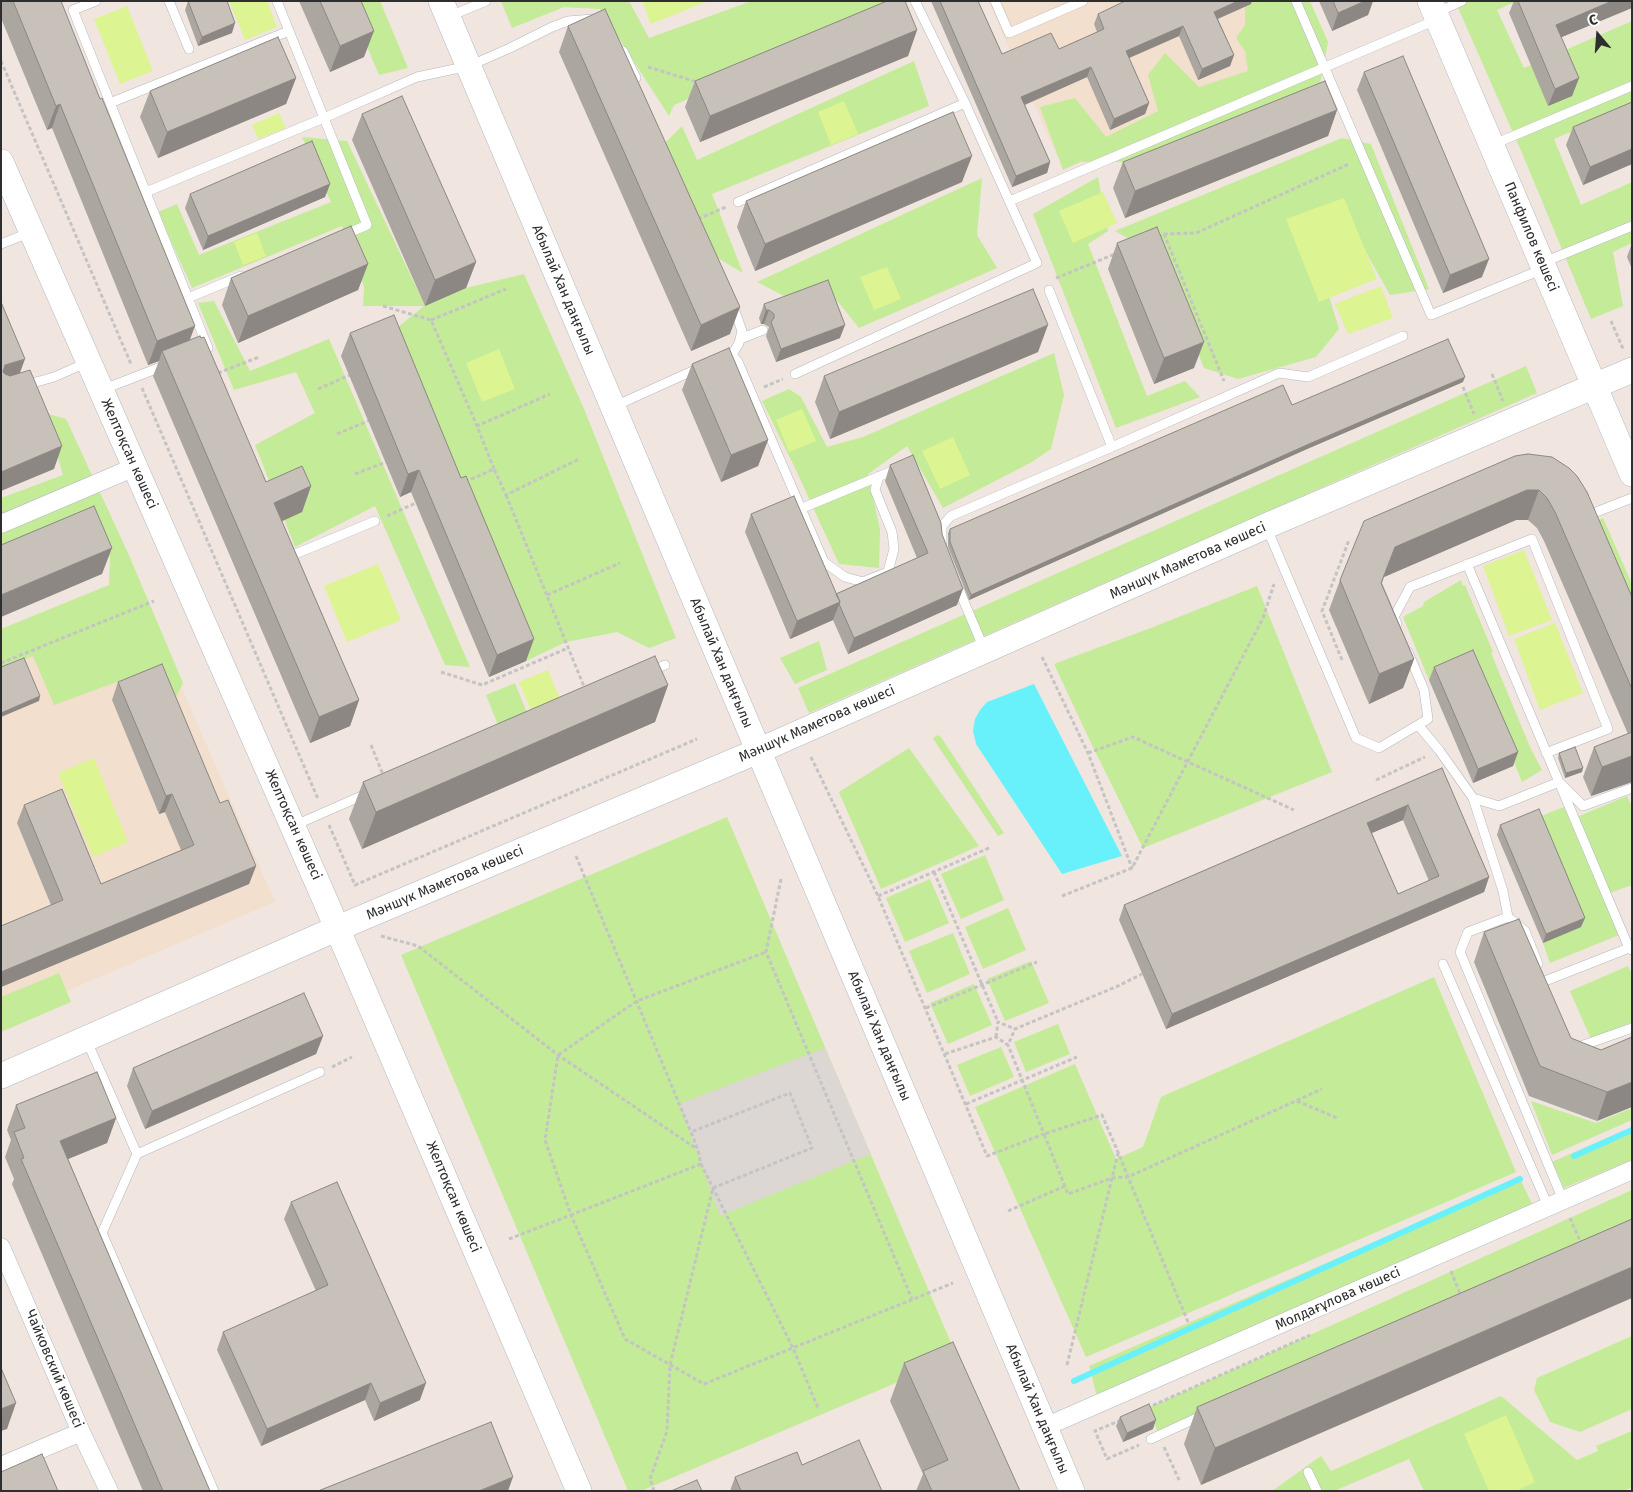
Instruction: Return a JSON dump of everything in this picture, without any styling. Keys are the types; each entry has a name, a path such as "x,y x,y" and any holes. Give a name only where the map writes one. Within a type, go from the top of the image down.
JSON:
{"street":[{"name":"Абылай Хан даңғылы","path":"444,9 1072,1491"},
{"name":"Панфилов көшесі","path":"1434,11 1632,474"},
{"name":"Желтоқсан көшесі","path":"1,162 338,928 579,1491"},
{"name":"Мәншүк Мәметова көшесі","path":"1,1076 338,928 758,751 1266,526 1632,370"},
{"path":"1,524 135,467"},
{"name":"Молдағұлова көшесі","path":"1045,1427 1632,1170"},
{"name":"Чайковский көшесі","path":"1,1247 108,1491"},
{"path":"1,1466 81,1432"}],"lane":[{"path":"96,1 73,10 208,348 199,351"},
{"path":"169,1 188,49"},
{"path":"277,1 367,225 331,240"},
{"path":"444,9 486,1"},
{"path":"795,374 1037,263 966,103 915,1"},
{"path":"995,1 1009,34 1083,1"},
{"path":"1296,1 1431,315 1632,226"},
{"path":"1010,201 1325,68 1434,11 1462,1"},
{"path":"146,192 417,77 469,66 568,21 596,19 603,24"},
{"path":"110,103 290,31"},
{"path":"619,45 640,88"},
{"path":"1492,145 1632,86"},
{"path":"738,202 966,103"},
{"path":"1,244 32,232"},
{"path":"188,298 251,272"},
{"path":"1049,290 1112,447"},
{"path":"727,292 739,318 742,331 732,355"},
{"path":"740,339 763,330"},
{"path":"942,526 951,516 1279,373 1308,377 1403,336"},
{"path":"721,357 732,355"},
{"path":"732,355 738,362 824,562 845,577 863,582 888,572 894,549 892,532 875,490 879,476"},
{"path":"1,392 54,377 89,362"},
{"path":"101,390 172,362"},
{"path":"613,408 704,365"},
{"path":"800,509 905,466"},
{"path":"1581,518 1632,498"},
{"path":"938,517 942,526 942,548"},
{"path":"293,555 375,521"},
{"path":"1266,526 1356,738 1379,748 1428,719 1424,690 1405,644"},
{"path":"1401,635 1394,617 1410,587 1532,539 1608,729 1546,753"},
{"path":"1418,725 1439,750 1473,798 1504,892 1508,917 1525,931 1547,986 1630,949 1467,564"},
{"path":"953,575 966,610 985,650"},
{"path":"640,676 665,665"},
{"path":"1473,798 1499,806 1559,782"},
{"path":"1559,782 1583,806 1632,788"},
{"path":"293,826 387,785"},
{"path":"1508,917 1468,932 1460,952 1556,1203"},
{"path":"1443,964 1556,1203"},
{"path":"1569,1041 1572,1050 1632,1028"},
{"path":"85,1039 137,1154"},
{"path":"214,1491 102,1233 137,1154 320,1072"},
{"path":"1155,1437 1212,1411"},
{"path":"1308,1472 1317,1491"}],"path":[{"path":"628,61 705,84"},
{"path":"1,62 355,885 696,739"},
{"path":"1155,238 1164,234 1196,233 1364,158"},
{"path":"697,220 738,202"},
{"path":"1164,234 1230,395"},
{"path":"1055,279 1119,253"},
{"path":"383,306 431,320 506,290"},
{"path":"431,320 586,690"},
{"path":"1611,321 1632,370"},
{"path":"218,373 259,357"},
{"path":"751,393 795,374"},
{"path":"318,389 350,375"},
{"path":"477,426 550,394"},
{"path":"338,434 368,421"},
{"path":"506,496 579,459"},
{"path":"355,474 386,462"},
{"path":"457,485 494,469"},
{"path":"375,521 421,501"},
{"path":"1343,662 1322,611 1349,540"},
{"path":"1062,896 1132,868 1262,618 1281,562"},
{"path":"547,595 620,563"},
{"path":"1,663 154,601"},
{"path":"441,672 482,685 568,648"},
{"path":"1042,657 1088,753 1132,868"},
{"path":"1088,753 1133,737 1294,810"},
{"path":"371,745 387,785"},
{"path":"1376,780 1439,750"},
{"path":"811,757 878,896 987,1156 1044,1134 1102,1115 1188,1322"},
{"path":"878,896 989,848"},
{"path":"576,856 691,1132 701,1164 793,1348 818,1408"},
{"path":"934,872 998,1022 996,1037"},
{"path":"781,879 766,952 912,1299"},
{"path":"380,935 418,946 558,1055 698,1150"},
{"path":"766,952 637,1001 558,1055 544,1140 571,1215 625,1340 704,1384 953,1283"},
{"path":"926,1008 1037,962"},
{"path":"1008,1045 1015,1029 1142,974"},
{"path":"998,1022 1015,1029"},
{"path":"945,1054 996,1037"},
{"path":"996,1037 1008,1045 1068,1194 1112,1178 1128,1177 1322,1089"},
{"path":"320,1072 352,1057"},
{"path":"966,1104 1077,1057"},
{"path":"691,1132 790,1093 812,1148 713,1188"},
{"path":"1297,1101 1337,1118"},
{"path":"1067,1365 1118,1152"},
{"path":"509,1239 701,1164"},
{"path":"1008,1211 1064,1186"},
{"path":"654,1491 650,1479 667,1431 670,1365 713,1188"},
{"path":"1570,1217 1581,1244"},
{"path":"1451,1271 1462,1298"},
{"path":"1095,1431 1107,1459 1155,1437 1180,1482"}],"shaded area":[{"path":"988,1 1267,1 1293,59 1058,158"},
{"path":"140,592 275,902 1,1019 1,652"},
{"path":"825,1048 871,1154 720,1216 679,1104"}],"green space":[{"path":"229,1 267,1 277,27 245,40"},
{"path":"348,1 380,1 408,68 379,75"},
{"path":"501,1 629,1 649,38 752,1 893,1 900,9 674,105 669,116 600,9 564,7 512,28"},
{"path":"642,1 708,1 651,24"},
{"path":"1245,1 1310,1 1328,42 1319,89 1145,162 1080,162 1063,170 1040,107 1075,98 1106,137 1158,111 1148,75 1165,53 1199,87 1248,71 1245,51 1236,38 1245,25"},
{"path":"1455,1 1517,1 1497,10 1524,68 1632,21 1632,106 1554,139 1581,205 1632,182 1632,243 1613,252 1623,306 1591,319 1522,153"},
{"path":"127,6 153,71 120,84 94,19"},
{"path":"914,61 929,106 712,194 743,273 701,248 655,153 682,126 697,160"},
{"path":"844,101 858,134 831,145 818,112"},
{"path":"279,113 286,128 258,139 252,125"},
{"path":"302,137 347,141 425,306 466,288 524,274 584,409 676,638 649,648 617,632 566,642 526,661 386,337 424,306 363,306 364,287 342,226 192,288 158,212 177,204 199,255 331,202"},
{"path":"1342,138 1371,144 1429,289 1390,295 1338,202 1314,247 1339,329 1316,357 1238,379 1204,368 1161,257 1115,231"},
{"path":"1098,177 1108,231 1088,244 1147,396 1185,381 1200,397 1116,428 1033,214"},
{"path":"982,178 977,235 997,268 859,328 827,288 788,298 757,282"},
{"path":"1103,192 1117,223 1073,243 1059,211"},
{"path":"1344,198 1377,279 1319,302 1286,219"},
{"path":"257,233 266,256 243,265 234,242"},
{"path":"887,267 901,299 874,310 860,277"},
{"path":"1381,286 1393,318 1348,334 1335,304"},
{"path":"214,301 250,371 329,339 470,667 445,665 375,506 295,547 255,445 315,413 296,372 234,390 198,303"},
{"path":"499,349 515,389 482,402 466,363"},
{"path":"1054,353 1064,395 1051,449 1030,463 943,508 907,446 868,474 880,530 879,568 839,564 762,401 789,389 801,397 827,447 863,437"},
{"path":"1526,366 1537,393 809,713 798,688"},
{"path":"802,409 816,441 789,452 776,420"},
{"path":"45,413 66,419 128,553 183,683 174,701 155,668 54,705 33,656 1,667 1,629 109,585 110,557 85,521 1,559 1,498 63,475"},
{"path":"953,437 970,475 940,489 922,451"},
{"path":"1603,518 1632,584 1632,641 1583,527"},
{"path":"1524,550 1552,620 1509,636 1483,566"},
{"path":"378,564 401,620 347,642 324,586"},
{"path":"1461,580 1463,586 1465,585 1493,652 1491,653 1530,747 1542,770 1522,782 1479,675 1429,680 1403,617"},
{"path":"1257,586 1332,772 1143,848 1054,664"},
{"path":"1555,623 1583,693 1540,710 1514,639"},
{"path":"819,641 827,670 795,684 780,658"},
{"path":"548,670 560,699 531,711 519,682"},
{"path":"515,683 527,713 498,725 486,695"},
{"path":"938,735 1004,833 998,836 934,740 933,738"},
{"path":"909,748 979,846 881,889 839,792"},
{"path":"94,758 128,842 93,857 58,773"},
{"path":"1627,796 1632,807 1632,885 1610,893 1577,817"},
{"path":"1564,807 1619,935 1550,963 1543,943 1581,927 1536,818"},
{"path":"727,817 957,1357 641,1491 628,1491 401,955"},
{"path":"985,855 1004,900 961,919 941,874"},
{"path":"930,879 949,923 905,942 886,898"},
{"path":"1008,908 1026,950 983,969 965,927"},
{"path":"953,933 970,974 927,993 909,951"},
{"path":"1031,961 1049,1003 1005,1021 987,979"},
{"path":"1628,966 1632,975 1632,1022 1591,1039 1570,991"},
{"path":"59,973 71,1002 1,1032 1,997"},
{"path":"1434,977 1516,1172 1086,1357 975,1107 1075,1064 1116,1159 1143,1147 1161,1097"},
{"path":"974,984 992,1025 948,1044 930,1003"},
{"path":"1058,1024 1070,1054 1026,1072 1014,1042"},
{"path":"1001,1047 1014,1077 970,1096 957,1065"},
{"path":"1531,1101 1596,1123 1632,1108 1632,1120 1552,1155"},
{"path":"1632,1127 1632,1160 1564,1188 1552,1162"},
{"path":"1520,1179 1536,1212 1099,1404 1089,1366"},
{"path":"1632,1190 1632,1220 1159,1435 1148,1408"},
{"path":"1632,1336 1632,1409 1580,1432 1550,1422 1534,1390 1537,1378"},
{"path":"1501,1396 1577,1460 1598,1451 1596,1446 1632,1431 1632,1487 1624,1491 1424,1491 1409,1459 1334,1491 1272,1491 1321,1456 1331,1471"},
{"path":"1506,1415 1535,1482 1516,1491 1489,1491 1464,1434"}],"water":[{"path":"1034,684 1122,856 1062,874 976,744 973,731 975,719 987,702"}],"building":[{"path":"13,1 61,1 195,326 157,341 60,104 56,106"},
{"path":"188,1 227,1 235,23 202,37"},
{"path":"320,1 361,1 374,31 340,46"},
{"path":"887,1 905,1 917,30 710,116 695,81"},
{"path":"940,1 978,1 1002,54 1051,33 1059,49 1104,29 1098,14 1125,1 1238,1 1214,12 1234,55 1202,69 1183,26 1126,51 1149,103 1114,119 1091,67 1021,97 1050,162 1016,176"},
{"path":"1333,1 1365,1 1338,13"},
{"path":"1518,1 1612,1 1556,25 1579,78 1555,89"},
{"path":"605,9 740,307 701,325 568,26"},
{"path":"278,37 296,78 167,132 150,91"},
{"path":"1403,56 1489,259 1450,275 1364,72"},
{"path":"1325,81 1337,110 1135,191 1123,162"},
{"path":"402,96 476,262 435,280 362,114"},
{"path":"1632,102 1632,149 1590,167 1573,127"},
{"path":"953,112 972,156 765,244 746,201"},
{"path":"312,141 330,184 208,236 190,194"},
{"path":"351,226 368,264 248,316 231,278"},
{"path":"1157,227 1204,342 1164,358 1117,243"},
{"path":"828,280 845,325 781,349 771,322 774,314 766,310 764,304"},
{"path":"1033,289 1048,325 839,412 824,376"},
{"path":"1,302 25,359 5,365 3,372 10,376 30,370 62,446 1,472"},
{"path":"394,315 461,478 466,476 534,639 497,655 419,470 408,474 350,333"},
{"path":"200,336 201,338 204,337 266,482 302,466 311,486 274,503 359,700 319,717 162,351"},
{"path":"1448,339 1465,377 1309,444 971,595 950,542 950,529 1283,385 1292,405"},
{"path":"729,348 768,440 731,455 692,364"},
{"path":"1528,454 1552,457 1569,468 1577,476 1587,492 1632,597 1632,689 1555,512 1547,498 1539,490 1527,490 1395,547 1381,583 1414,659 1379,674 1340,580 1364,521 1515,456"},
{"path":"913,455 941,523 942,534 963,589 854,638 836,594 928,553 890,465"},
{"path":"794,496 840,602 797,621 751,514"},
{"path":"94,506 112,548 1,595 1,545"},
{"path":"1473,650 1518,752 1478,769 1434,667"},
{"path":"655,656 668,685 376,812 363,782"},
{"path":"24,658 40,696 1,713 1,667"},
{"path":"162,664 220,803 228,800 256,866 1,972 1,926 63,900 24,805 62,789 101,884 194,845 172,794 166,796 118,682"},
{"path":"1632,732 1632,756 1602,767 1594,747"},
{"path":"1575,747 1583,768 1566,773 1559,753"},
{"path":"1442,768 1489,877 1172,1014 1124,905","holes":["1408,805 1439,876 1398,894 1367,823"]},
{"path":"1539,809 1585,918 1546,934 1500,825"},
{"path":"1519,919 1571,1038 1601,1050 1632,1037 1632,1082 1607,1092 1540,1066 1484,932"},
{"path":"304,993 323,1036 152,1111 133,1068"},
{"path":"97,1072 116,1118 60,1141 210,1491 163,1491 21,1159 24,1158 14,1132 25,1128 16,1105"},
{"path":"337,1182 426,1383 380,1403 371,1383 267,1429 223,1332 328,1285 291,1202"},
{"path":"1632,1219 1632,1267 1215,1448 1197,1407"},
{"path":"953,1342 1020,1491 932,1491 923,1471 948,1460 904,1363"},
{"path":"1,1368 16,1403 1,1409"},
{"path":"1149,1404 1156,1420 1127,1433 1120,1417"},
{"path":"491,1422 513,1477 479,1491 318,1491"},
{"path":"859,1440 882,1491 741,1491 735,1477 797,1452 802,1465"},
{"path":"42,1454 58,1491 1,1491 1,1472"},
{"path":"697,1480 702,1491 671,1491"}],"waterway":[{"path":"1574,1156 1632,1130"},
{"path":"1074,1381 1520,1179"}]}
